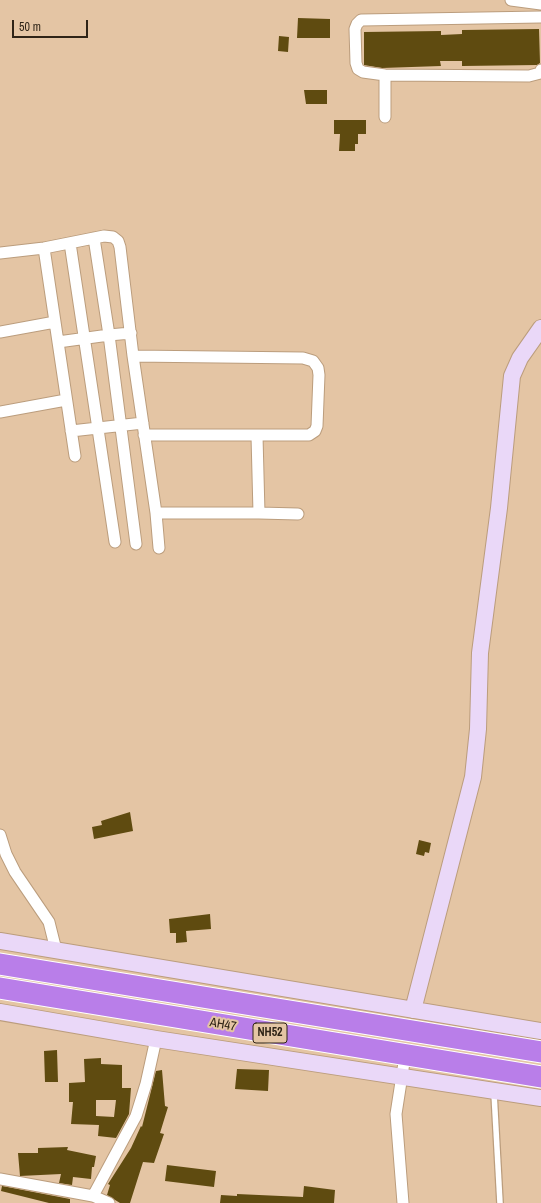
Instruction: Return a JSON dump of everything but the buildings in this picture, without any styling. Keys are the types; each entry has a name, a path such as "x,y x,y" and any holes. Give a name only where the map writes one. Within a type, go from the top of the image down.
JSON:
{"highway":[{"name":"AH47","path":"0,964 541,1052"},
{"name":"AH47","path":"0,988 403,1066 541,1077"}],"street":[{"path":"511,0 541,4"},
{"path":"541,17 361,20 355,29 356,63 358,69 385,75 529,76 540,73 541,70"},
{"path":"385,75 385,117"},
{"path":"0,253 44,248 94,238 113,237 118,241 156,513 159,548"},
{"path":"94,238 109,335 136,544"},
{"path":"70,243 115,542"},
{"path":"44,248 75,456"},
{"path":"0,332 55,322"},
{"path":"413,1010 473,777 478,729 480,653 499,508 512,376 520,358 541,328"},
{"path":"58,342 130,332"},
{"path":"133,356 303,358 313,361 318,368 319,375 317,426 315,431 307,435 144,435"},
{"path":"0,412 66,400"},
{"path":"71,431 120,424 143,423"},
{"path":"257,436 259,513"},
{"path":"156,513 298,514"},
{"path":"0,835 6,854 15,872 49,922 56,950"},
{"path":"0,941 541,1031"},
{"path":"0,1012 156,1039 403,1066 494,1091 541,1098"},
{"path":"93,1196 136,1116 146,1084 156,1039"},
{"path":"403,1066 396,1114 403,1203"},
{"path":"0,1179 93,1196 109,1203"}],"lane":[{"path":"494,1091 500,1203"}]}
